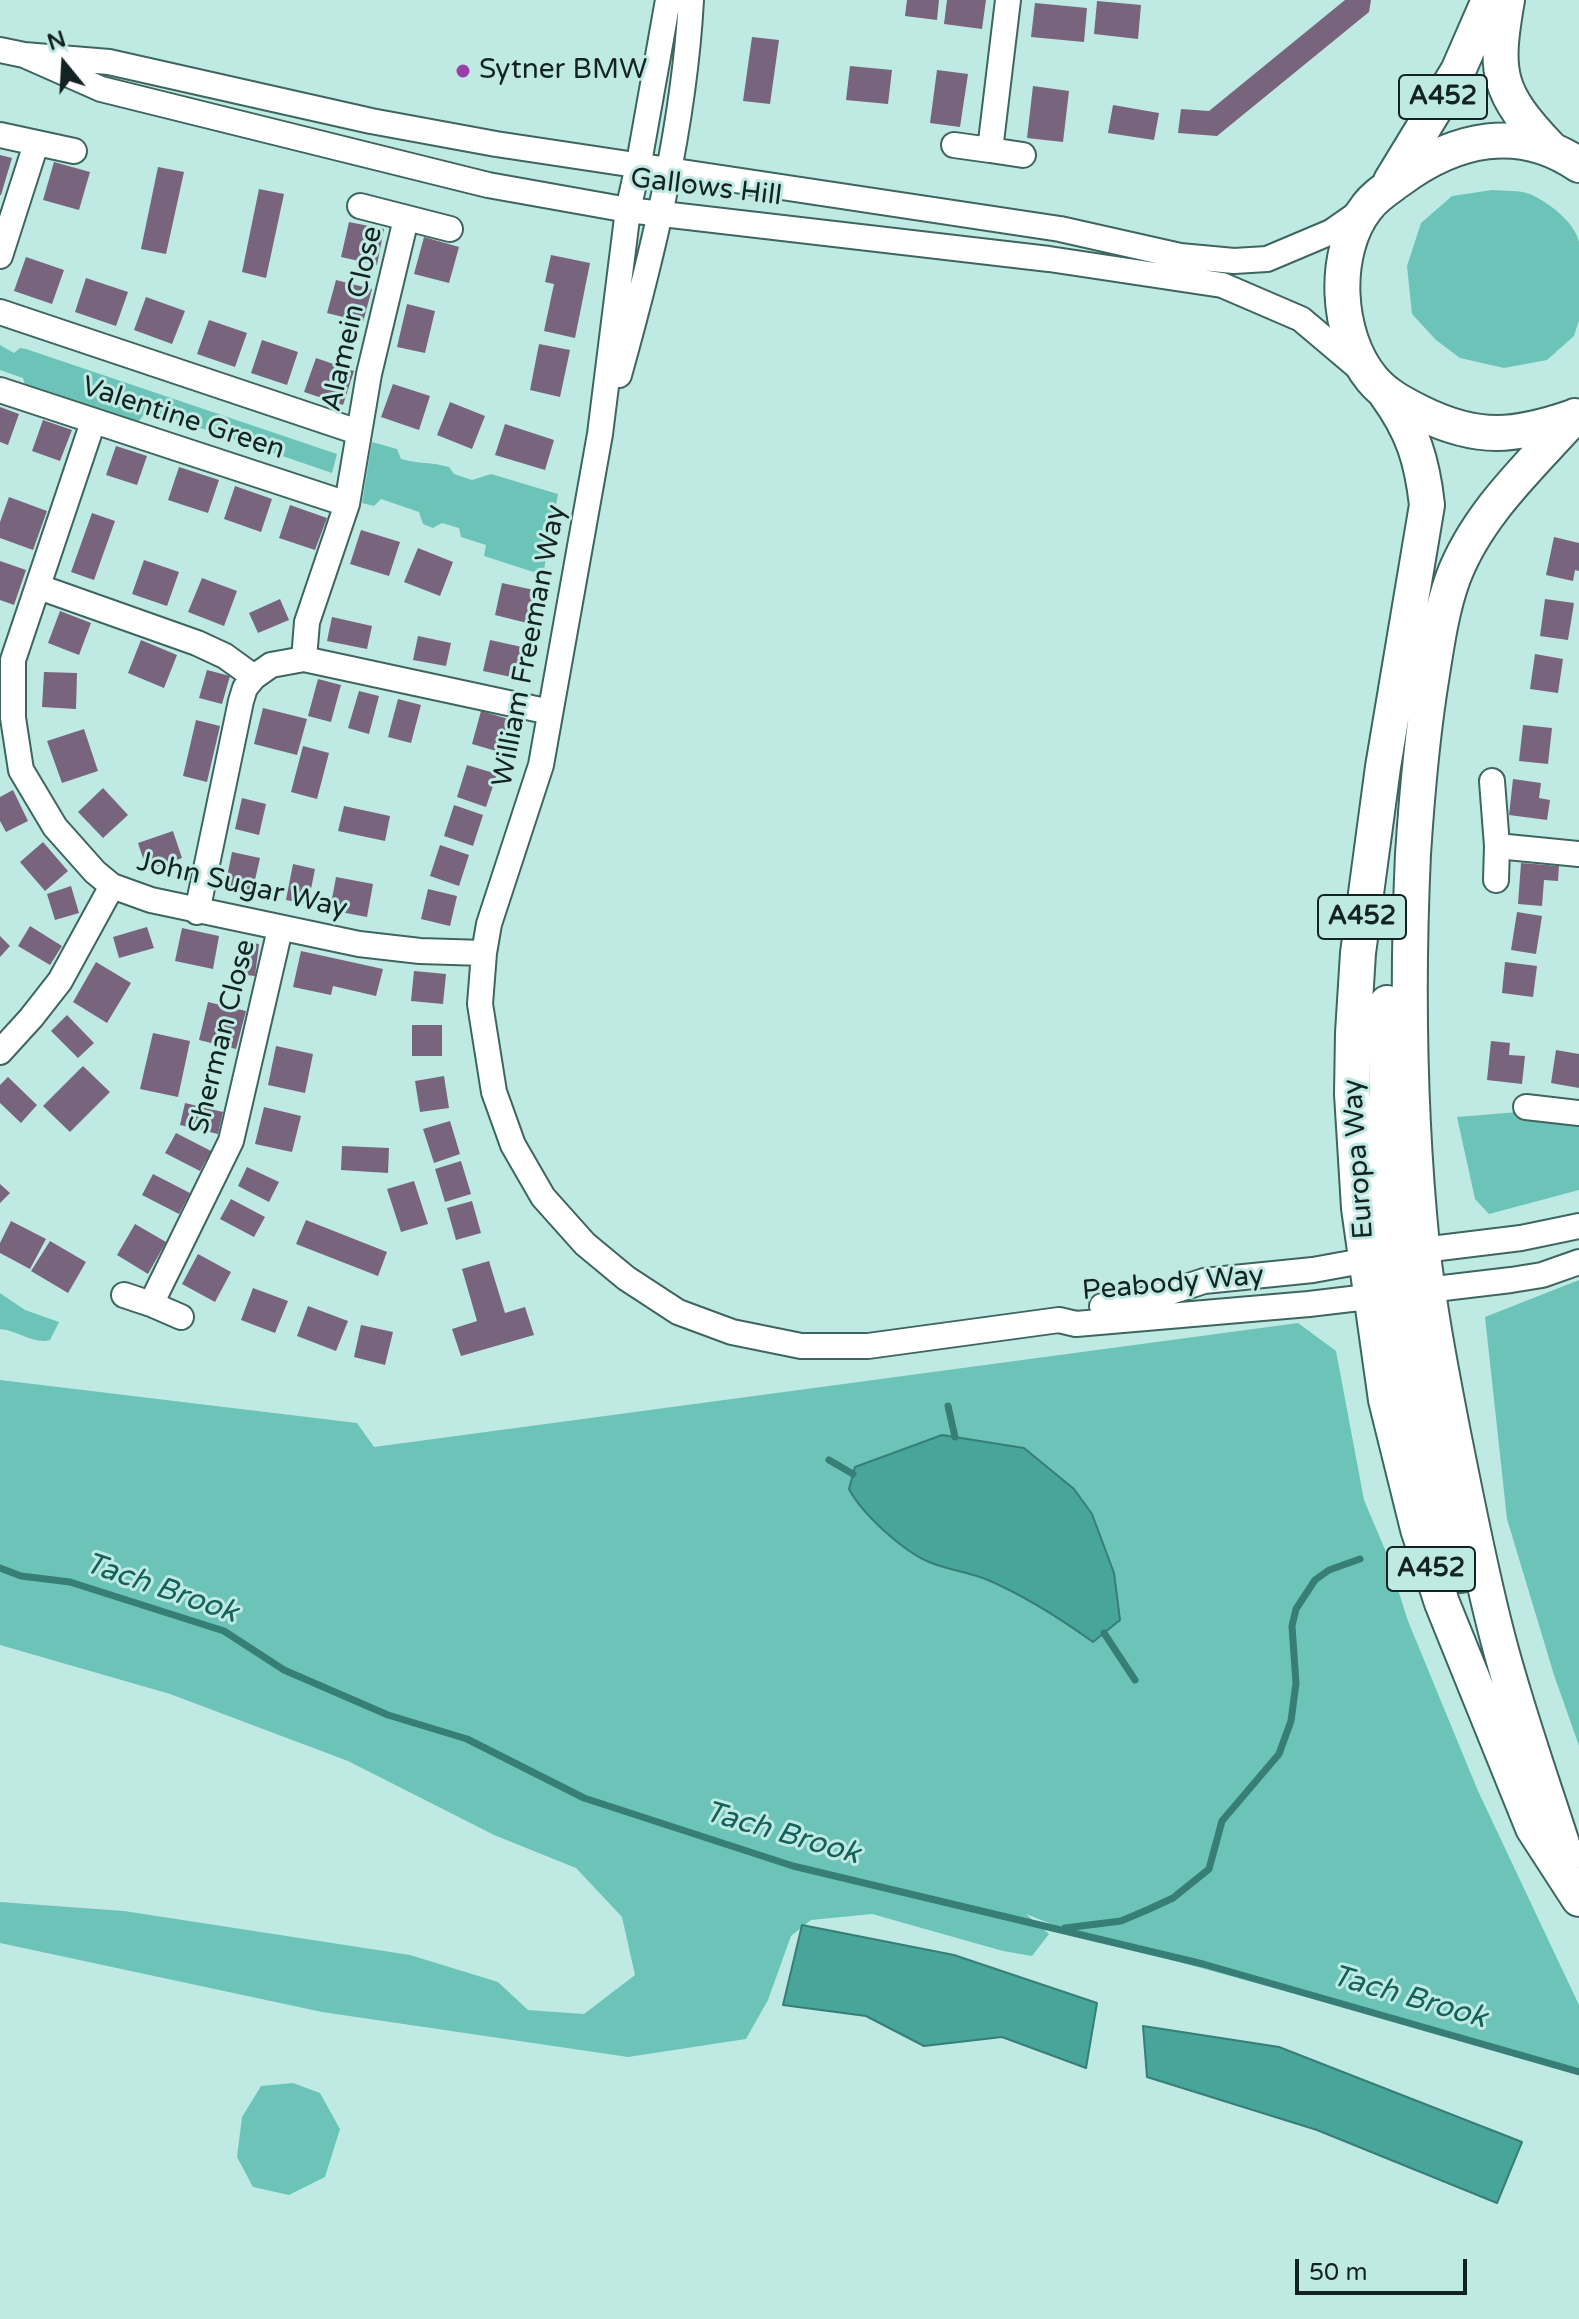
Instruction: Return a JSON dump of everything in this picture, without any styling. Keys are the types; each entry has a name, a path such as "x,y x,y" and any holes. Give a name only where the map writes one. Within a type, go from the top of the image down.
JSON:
{"highway":[{"name":"A452","path":"1376,198 1458,71 1489,0"},
{"name":"A452","path":"1507,0 1499,44 1499,64 1504,83 1515,106 1568,156"},
{"path":"1376,198 1436,156 1465,144 1501,140 1568,156"},
{"name":"Europa Way","path":"1376,198 1349,247 1343,271 1342,300 1349,335 1410,431 1420,458 1427,505 1390,724 1358,953 1352,1094 1357,1184 1377,1258"},
{"path":"1378,385 1437,421 1480,434 1516,434 1577,415"},
{"name":"Europa Way","path":"1577,415 1499,500 1475,532 1453,578 1435,655 1416,798 1409,1021 1423,1250 1399,1292 1386,1400 1418,1529 1448,1618 1533,1828 1579,1898"},
{"path":"1399,1292 1377,1258 1392,1229 1385,1068 1393,884 1416,798"},
{"name":"Europa Way","path":"1399,1292 1470,1521 1498,1640 1579,1898"}],"street":[{"path":"600,434 628,210 668,0"},
{"path":"600,434 636,314 668,172 685,68 691,0"},
{"path":"990,150 1008,0"},
{"name":"Gallows Hill","path":"12,52 109,62 371,121 668,172 1060,229 1180,256 1234,261 1267,259 1331,232 1376,198"},
{"name":"Gallows Hill","path":"12,52 101,89 488,185 628,210 1049,259 1222,285 1301,319 1378,385"},
{"path":"0,135 74,151"},
{"path":"0,256 36,144"},
{"path":"954,145 1023,155"},
{"path":"360,206 450,229"},
{"name":"Alamein Close","path":"304,659 307,622 347,504 369,374 406,219"},
{"path":"0,312 358,432"},
{"name":"Valentine Green","path":"0,390 347,504"},
{"name":"John Sugar Way","path":"93,422 39,587 10,631 15,737 11,773 95,872 112,886 197,912 280,929 420,951 484,953"},
{"name":"William Freeman Way","path":"600,434 538,777 489,924 484,953 480,1004 494,1092 513,1145 543,1197 585,1244 626,1278 678,1312 732,1332 801,1346 868,1346 1059,1320"},
{"path":"39,587 197,643 225,656 254,677"},
{"path":"197,912 241,701 245,688 254,677 271,665 304,659 550,712"},
{"path":"1492,781 1496,880"},
{"path":"1497,846 1579,854"},
{"path":"0,1052 60,981 112,886"},
{"name":"Sherman Close","path":"151,1304 231,1141 280,929"},
{"path":"1526,1107 1579,1113"},
{"name":"Peabody Way","path":"1059,1320 1076,1311 1149,1299 1204,1281 1313,1270 1579,1226"},
{"name":"Peabody Way","path":"1059,1320 1076,1324 1309,1304 1511,1280 1542,1275 1579,1262"},
{"path":"124,1295 181,1317"}],"shaded area":[{"path":"1492,190 1521,192 1537,198 1566,220 1579,242 1579,320 1574,336 1547,360 1504,368 1460,358 1436,340 1412,314 1407,266 1421,223 1452,196"},
{"path":"0,345 14,353 20,348 26,349 337,454 332,473 148,410 137,423 25,385 23,378 0,370"},
{"path":"372,442 397,449 401,459 449,467 454,474 472,480 491,474 558,494 543,575 484,556 486,545 461,537 459,528 442,523 433,528 423,524 419,512 381,499 374,506 362,503"},
{"path":"1579,1107 1579,1190 1489,1214 1475,1199 1457,1117"},
{"path":"1579,1280 1579,1746 1507,1519 1485,1317"},
{"path":"0,1293 25,1310 59,1322 50,1340 38,1341 0,1329"},
{"path":"1298,1323 1336,1351 1364,1500 1386,1552 1408,1621 1478,1791 1579,2005 1579,2072 1074,1933 1026,1914 1049,1934 1032,1956 1003,1951 872,1914 811,1920 791,1936 768,2000 746,2039 628,2057 322,2012 0,1943 0,1902 124,1911 410,1955 498,1982 528,2010 584,2014 635,1975 622,1917 576,1868 494,1835 348,1761 170,1694 0,1645 0,1380 357,1423 374,1447"},
{"path":"942,1435 1024,1448 1074,1489 1092,1514 1114,1573 1120,1620 1093,1642 1002,1586 919,1557 873,1520 849,1489 855,1467"},
{"path":"802,1925 954,1955 1097,2003 1086,2068 1002,2037 924,2046 866,2016 783,2005"},
{"path":"1143,2026 1279,2047 1522,2142 1497,2203 1317,2130 1147,2077"},
{"path":"293,2083 320,2093 340,2129 325,2177 289,2195 253,2187 237,2157 242,2117 261,2086"}],"building":[{"path":"907,0 939,0 937,20 905,16"},
{"path":"947,0 986,0 982,29 944,24"},
{"path":"1345,0 1371,0 1369,12 1217,136 1178,133 1181,109 1209,111"},
{"path":"1097,1 1141,5 1138,39 1094,34"},
{"path":"1035,3 1087,8 1084,42 1031,37"},
{"path":"752,37 779,40 770,104 743,101"},
{"path":"850,66 892,70 888,104 846,100"},
{"path":"937,70 968,74 960,127 930,123"},
{"path":"1033,86 1069,91 1063,142 1027,138"},
{"path":"1113,105 1159,113 1154,140 1108,133"},
{"path":"0,155 12,158 1,195 0,195"},
{"path":"54,162 90,172 79,210 43,200"},
{"path":"158,167 184,172 166,254 141,249"},
{"path":"259,189 284,194 266,278 242,272"},
{"path":"349,222 384,229 377,265 341,257"},
{"path":"424,237 459,247 449,283 414,274"},
{"path":"551,255 590,263 575,338 544,331 554,284 545,282"},
{"path":"26,257 64,270 52,304 14,291"},
{"path":"86,278 128,292 116,326 75,312"},
{"path":"336,280 372,289 363,322 327,313"},
{"path":"146,297 185,311 172,344 134,330"},
{"path":"407,304 435,311 425,353 397,347"},
{"path":"209,320 247,333 235,367 197,354"},
{"path":"262,340 298,352 287,385 251,373"},
{"path":"539,344 570,350 560,397 530,390"},
{"path":"316,358 354,371 343,405 304,392"},
{"path":"393,384 430,396 419,430 381,417"},
{"path":"450,402 485,416 472,449 437,435"},
{"path":"0,407 19,414 8,445 0,442"},
{"path":"43,420 72,430 60,461 32,451"},
{"path":"505,424 554,440 545,470 495,455"},
{"path":"116,446 147,456 137,485 106,475"},
{"path":"179,467 219,480 208,513 168,500"},
{"path":"235,486 272,499 261,532 224,519"},
{"path":"9,497 47,511 33,550 0,538 0,522"},
{"path":"290,505 327,518 315,550 279,538"},
{"path":"92,513 115,521 94,580 71,572"},
{"path":"361,530 400,542 389,576 350,564"},
{"path":"1554,537 1579,543 1579,571 1575,570 1573,581 1546,575"},
{"path":"418,548 453,562 440,596 404,582"},
{"path":"144,560 179,572 167,606 132,594"},
{"path":"0,561 26,570 14,605 0,600"},
{"path":"202,578 237,591 224,626 188,612"},
{"path":"502,583 534,590 527,623 495,615"},
{"path":"280,599 289,620 258,633 249,613"},
{"path":"1545,599 1574,603 1568,640 1540,636"},
{"path":"60,611 91,623 79,655 48,643"},
{"path":"332,617 372,626 367,649 327,641"},
{"path":"418,636 451,643 446,666 413,660"},
{"path":"141,640 177,655 164,688 128,673"},
{"path":"490,640 522,647 516,678 483,671"},
{"path":"1535,654 1563,659 1558,693 1530,689"},
{"path":"207,670 230,676 222,704 199,698"},
{"path":"44,672 77,673 76,709 42,707"},
{"path":"318,679 341,685 331,722 308,716"},
{"path":"359,691 379,696 369,734 348,728"},
{"path":"398,699 421,705 411,743 388,737"},
{"path":"263,708 307,719 297,755 254,744"},
{"path":"481,711 512,720 503,753 472,744"},
{"path":"196,720 220,726 207,782 183,776"},
{"path":"1523,725 1552,728 1548,764 1519,761"},
{"path":"84,729 98,771 62,783 47,741"},
{"path":"303,746 329,753 317,799 291,792"},
{"path":"467,765 497,774 486,807 457,797"},
{"path":"1513,779 1541,783 1539,798 1550,800 1547,820 1509,815"},
{"path":"103,788 128,815 103,838 78,812"},
{"path":"13,790 28,821 6,832 0,821 0,797"},
{"path":"242,798 266,804 259,835 235,829"},
{"path":"454,805 483,815 473,846 444,836"},
{"path":"344,806 390,816 385,841 338,831"},
{"path":"173,831 182,858 147,870 138,843"},
{"path":"43,842 68,871 45,891 20,862"},
{"path":"440,845 469,855 459,886 430,876"},
{"path":"232,852 260,858 252,893 225,887"},
{"path":"1521,863 1559,866 1558,881 1544,880 1542,906 1518,904"},
{"path":"293,864 315,869 308,904 286,900"},
{"path":"336,877 373,884 367,917 330,910"},
{"path":"71,886 79,913 55,920 47,894"},
{"path":"428,889 457,896 450,926 421,919"},
{"path":"1517,912 1542,916 1536,954 1511,950"},
{"path":"30,926 62,946 50,965 18,946"},
{"path":"147,927 154,948 119,958 113,937"},
{"path":"182,928 219,936 213,969 175,961"},
{"path":"0,936 10,946 0,957"},
{"path":"241,941 259,944 255,976 237,974"},
{"path":"301,951 383,969 376,996 333,986 331,995 293,987"},
{"path":"96,962 131,983 107,1023 73,1002"},
{"path":"1505,962 1537,966 1533,997 1502,993"},
{"path":"414,971 446,974 443,1004 411,1001"},
{"path":"208,1002 246,1011 236,1049 199,1040"},
{"path":"67,1015 94,1043 78,1058 51,1031"},
{"path":"412,1025 442,1025 442,1056 412,1056"},
{"path":"153,1033 190,1041 178,1097 140,1089"},
{"path":"1491,1041 1510,1043 1509,1055 1525,1056 1522,1084 1487,1080"},
{"path":"276,1046 313,1054 305,1093 268,1085"},
{"path":"1556,1050 1579,1054 1579,1088 1551,1083"},
{"path":"83,1066 110,1092 70,1132 43,1106"},
{"path":"444,1076 449,1108 420,1112 415,1081"},
{"path":"8,1077 37,1105 21,1123 0,1103 0,1085"},
{"path":"185,1103 223,1112 218,1134 180,1125"},
{"path":"264,1107 301,1116 292,1152 255,1144"},
{"path":"450,1121 460,1154 434,1163 423,1129"},
{"path":"176,1133 211,1151 200,1171 165,1153"},
{"path":"342,1146 389,1148 388,1173 341,1170"},
{"path":"461,1161 471,1194 445,1202 435,1169"},
{"path":"247,1167 279,1182 269,1202 238,1186"},
{"path":"153,1174 190,1193 179,1214 142,1195"},
{"path":"414,1181 428,1224 401,1232 387,1189"},
{"path":"0,1184 10,1193 0,1203"},
{"path":"231,1199 265,1217 254,1237 220,1219"},
{"path":"472,1201 481,1233 456,1240 447,1208"},
{"path":"306,1220 387,1252 378,1276 296,1244"},
{"path":"11,1221 46,1239 30,1269 0,1253 0,1243"},
{"path":"135,1224 166,1242 148,1274 117,1255"},
{"path":"50,1241 86,1262 68,1293 31,1271"},
{"path":"198,1254 231,1272 215,1302 182,1284"},
{"path":"489,1261 505,1313 525,1307 534,1335 461,1356 452,1329 477,1321 462,1269"},
{"path":"253,1288 288,1301 275,1333 241,1320"},
{"path":"308,1306 348,1321 336,1351 297,1336"},
{"path":"361,1325 393,1332 385,1365 354,1357"}],"waterway":[{"path":"948,1406 955,1437"},
{"path":"829,1460 853,1474"},
{"path":"1065,1928 1121,1921 1173,1898 1209,1869 1222,1821 1279,1754 1291,1721 1296,1683 1292,1626 1296,1609 1315,1580 1329,1570 1360,1559"},
{"name":"Tach Brook","path":"0,1568 21,1576 70,1582 224,1631 284,1670 388,1715 467,1739 584,1798 793,1866 1203,1964 1579,2072"},
{"path":"1104,1633 1135,1680"}],"place":[{"name":"Sytner BMW","path":"463,71"}]}
